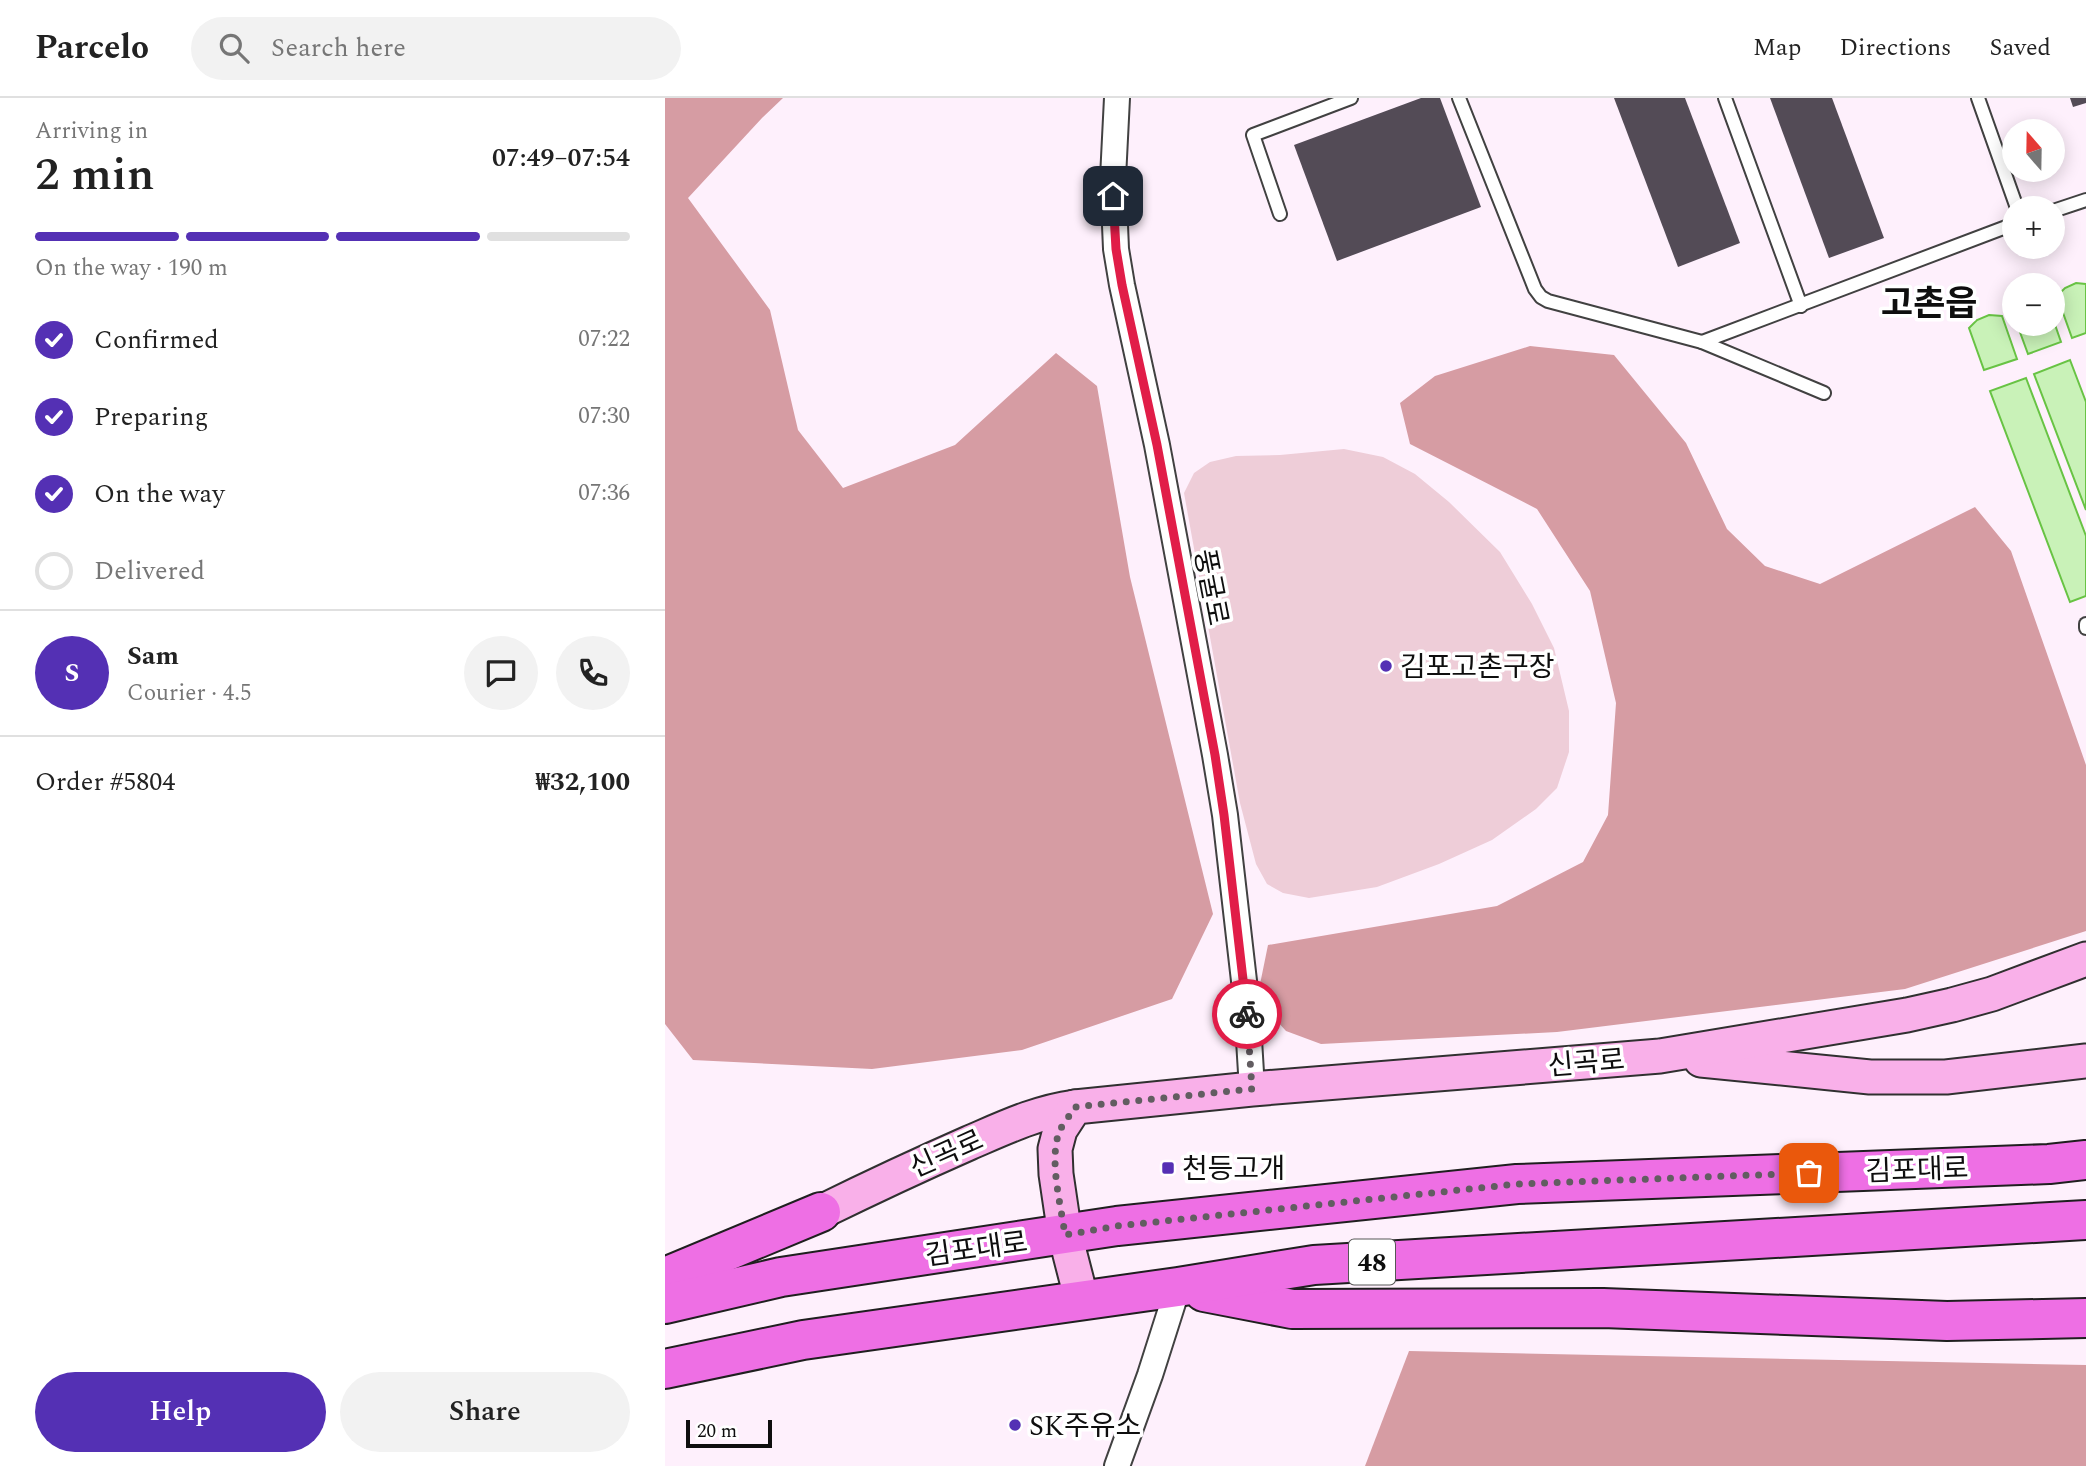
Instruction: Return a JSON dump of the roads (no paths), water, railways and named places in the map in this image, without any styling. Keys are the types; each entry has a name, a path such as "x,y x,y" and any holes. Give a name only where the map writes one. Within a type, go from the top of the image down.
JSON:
{"main road":[{"name":"김포대로","path":"665,1304 781,1277 1117,1226 1517,1184 2049,1164 2086,1160"},
{"path":"665,1276 821,1212"},
{"name":"48","path":"665,1369 803,1340 1314,1265 2086,1220"},
{"path":"1178,1287 1292,1309 1603,1308 1947,1321 2086,1318"}],"street":[{"name":"풍굴로","path":"1117,98 1112,178 1116,249 1157,445 1215,755 1244,982 1252,1089"},
{"name":"신곡로","path":"821,1212 918,1166 1051,1110 1252,1089 1660,1056 1907,1015 1952,1005 2086,958"},
{"path":"1660,1056 1870,1077 1945,1077 2086,1061"},
{"path":"1075,1107 1060,1130 1055,1149 1065,1235 1082,1301"},
{"path":"1117,1466 1178,1287"}],"lane":[{"path":"1280,214 1253,135 1351,98"},
{"path":"1459,98 1535,289 1541,297 1702,342 1824,393"},
{"path":"1725,98 1801,306"},
{"path":"1978,98 2013,196"},
{"path":"2065,207 2086,200"},
{"path":"1702,342 2002,229"}],"place":[{"name":"김포고촌구장","path":"1386,666"},
{"name":"천등고개","path":"1168,1168"},
{"name":"SK주유소","path":"1015,1425"}],"district":[{"name":"고촌읍","path":"1929,303"}]}
